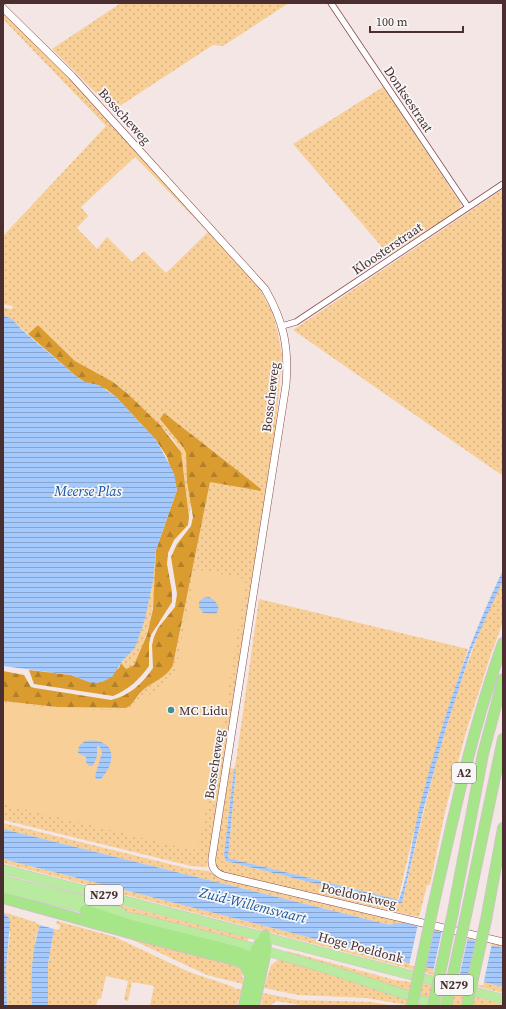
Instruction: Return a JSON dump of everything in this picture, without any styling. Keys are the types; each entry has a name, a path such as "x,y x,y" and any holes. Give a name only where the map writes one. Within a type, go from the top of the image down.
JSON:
{"highway":[{"name":"A2","path":"412,1006 456,804 478,722 503,643"},
{"name":"A2","path":"433,1006 453,912 483,754 503,679"},
{"name":"A2","path":"446,1006 503,739"},
{"path":"467,1006 486,920 503,828"},
{"name":"Hoge Poeldonk","path":"3,869 503,999"},
{"name":"N279","path":"3,880 86,901 144,920 261,950 334,971 440,1006"},
{"name":"N279","path":"3,888 85,910 131,925 238,952 247,956 253,965"},
{"name":"N279","path":"3,898 230,959 244,964 250,975"},
{"name":"N279","path":"85,910 144,920"},
{"path":"254,1006 261,950 265,936"},
{"path":"244,1006 253,965 261,950"}],"street":[{"name":"Donksestraat","path":"332,3 468,207"},
{"name":"Bosscheweg","path":"3,8 72,76 265,289 277,311 282,326 288,364 286,385 212,858 212,867"},
{"name":"Kloosterstraat","path":"282,326 296,322 503,184"},
{"name":"Poeldonkweg","path":"212,867 215,872 224,876 503,942"}],"shaded area":[{"path":"121,3 289,3 223,46 213,45 112,111 52,49"},
{"path":"3,11 68,74 217,239 259,288 272,312 277,329 282,355 274,448 207,867 191,866 3,820 3,701 57,707 126,708 134,702 142,691 173,665 210,482 214,482 160,420 183,447 186,453 187,482 191,504 189,517 181,452 173,439 151,416 118,386 75,361 38,325 28,334 8,317 3,315 3,308 12,309 13,306 3,304 3,236 106,126 3,19","holes":["135,157 208,232 166,273 144,251 132,262 107,237 97,249 77,228 88,216 81,207"]},
{"path":"383,87 461,204 459,210 389,255 293,144"},
{"path":"503,189 503,476 293,330"},
{"path":"154,558 155,586 149,626 145,640 134,665 126,669 121,663 127,655 151,590"},
{"name":"MC Lidu","path":"195,569 246,579 218,754 198,849 191,850 3,804 3,703 65,709 112,710 132,708 175,675"},
{"path":"503,580 503,622 466,732 445,812 430,885 427,885 419,917 226,874 218,869 214,863 228,767 234,769 224,855 229,862 398,904 403,900 432,777 456,697 485,618"},
{"path":"259,599 468,649 442,727 420,806 398,900 228,858 236,770 234,769"},
{"path":"3,823 190,869 208,871 219,877 503,944 503,948 405,923 394,923 390,925 3,829"},
{"path":"3,859 503,987 503,993 3,863"},
{"path":"3,875 249,938 247,943 133,915 3,878"},
{"path":"3,912 40,925 35,940 32,1006 7,1006 6,969 10,933 6,914"},
{"path":"57,921 115,937 189,972 234,987 235,989 242,989 237,1006 150,1006 154,986 132,982 128,1001 124,1000 128,981 106,976 101,999 98,999 96,1006 48,1006 48,964 54,929 59,930 60,925 56,924"},
{"path":"122,935 237,966 242,972 243,984 207,975"},
{"path":"287,951 395,980 425,984 503,1004 503,1006 456,1006 286,954"},
{"path":"278,960 283,960 430,1006 412,1006 367,998 298,995 264,988 271,965"},
{"path":"263,993 298,1000 372,1002 395,1006 306,1006 276,1001 270,1006 261,1006"}],"green space":[{"path":"38,325 75,361 113,382 129,395 160,425 181,452 189,517 188,525 174,540 168,553 167,564 172,592 172,602 151,635 149,644 149,666 133,684 124,691 113,696 34,684 29,670 71,675 92,683 98,683 119,668 121,663 126,669 134,665 147,635 153,609 156,550 177,490 167,457 156,440 116,397 106,389 85,382 77,377 28,334"},
{"path":"164,413 261,489 261,491 210,482 173,665 167,674 145,688 131,705 126,708 57,707 3,701 3,671 24,675 31,687 111,700 130,692 145,679 153,668 152,645 154,637 158,628 175,607 177,594 171,557 177,544 191,526 193,517 187,482 186,453 183,447 160,419"}],"water":[{"name":"Meerse Plas","path":"3,315 12,319 21,329 77,377 85,382 99,385 116,397 156,440 174,473 177,490 156,550 153,581 145,619 135,648 123,660 112,677 102,682 92,683 71,675 3,666"},
{"path":"503,570 503,580 471,651 446,728 424,807 402,903 395,904 226,861 224,855 234,769 236,769 228,858 399,900 406,877 420,805 446,715 466,656"},
{"path":"209,597 217,604 218,611 216,614 203,613 199,607 199,602 203,598"},
{"path":"85,741 103,743 108,746 111,751 110,764 101,779 96,779 95,776 102,753 100,747 97,746 97,756 93,766 89,766 86,762 86,757 78,753 79,746"},
{"name":"Zuid-Willemsvaart","path":"3,829 390,925 394,923 405,923 503,948 503,987 3,859"},
{"path":"3,912 9,918 10,923 6,969 7,1006 3,1006"},
{"path":"40,925 54,929 48,964 48,1006 32,1006 33,955"}],"pier":[{"path":"418,924 434,928 425,969 409,965"},
{"path":"442,930 468,937 459,978 433,972"},
{"path":"476,939 492,943 483,986 467,981"}],"place":[{"name":"MC Lidu","path":"171,710"}]}
